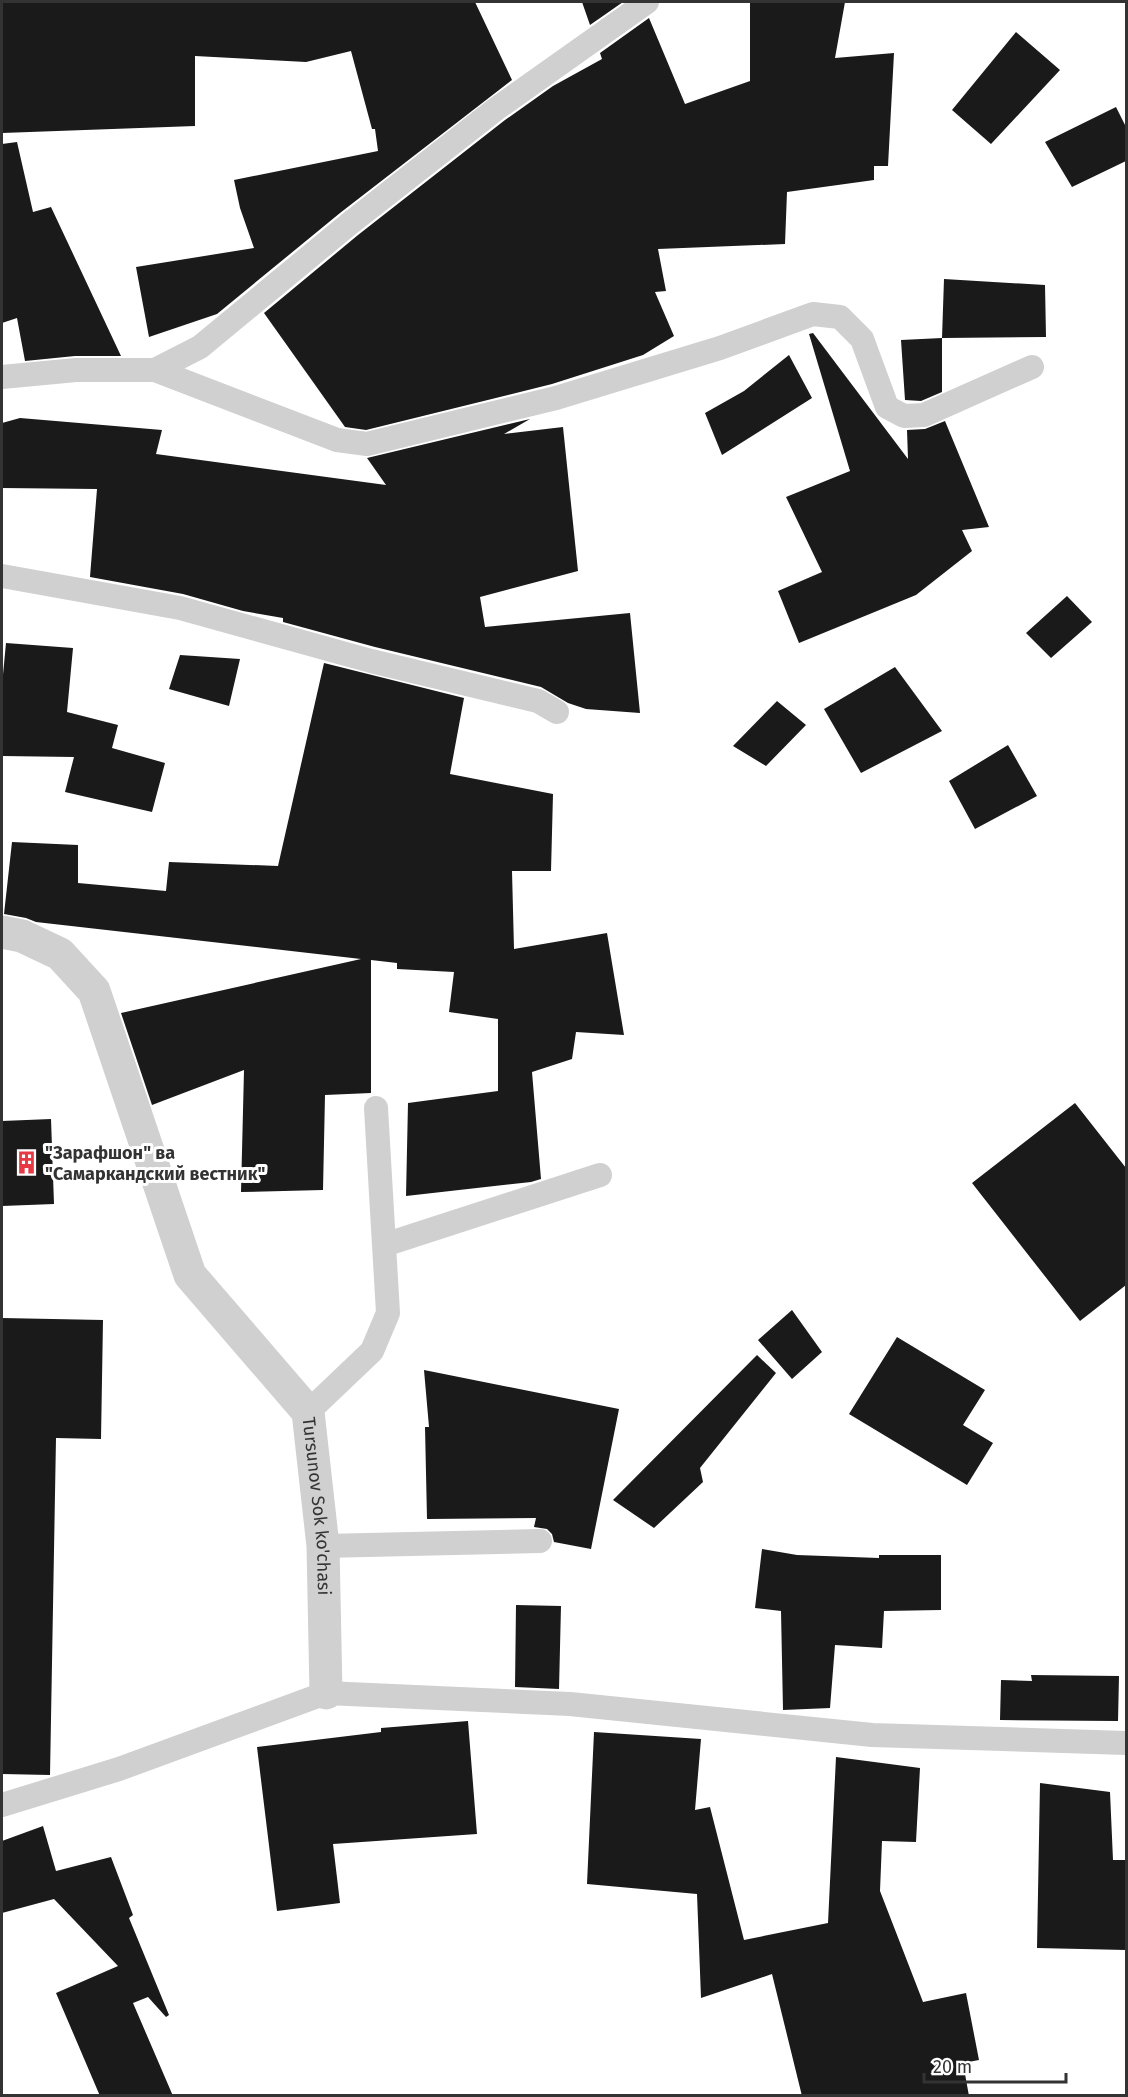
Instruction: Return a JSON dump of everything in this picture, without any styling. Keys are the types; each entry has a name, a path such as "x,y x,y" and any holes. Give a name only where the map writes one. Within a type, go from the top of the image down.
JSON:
{"street":[{"name":"Tursunov Sok ko'chasi","path":"2,932 22,936 60,954 94,991 190,1275 308,1412 322,1546 326,1693"}],"lane":[{"path":"155,370 200,347 349,224 496,109 647,2"},
{"path":"2,377 76,370 155,370 337,440 367,444 556,398 720,348 813,314 840,317 862,339 887,407 904,416 924,415 1032,367"},
{"path":"2,576 180,608 371,661 538,701 557,712"},
{"path":"308,1412 372,1351 388,1313 376,1108"},
{"path":"384,1245 600,1175"},
{"path":"322,1546 540,1541"},
{"path":"2,1805 119,1769 326,1693 570,1704 872,1735 1126,1743"}],"building":[{"path":"2,2 475,2 512,80 340,213 217,314 149,337 136,267 254,248 240,208 234,180 378,151 375,129 372,129 351,51 306,62 195,56 195,126 2,133"},
{"path":"582,2 623,2 590,25"},
{"path":"750,2 845,2 835,58 894,53 888,166 874,166 874,180 787,192 785,244 658,249 666,291 655,292 674,336 643,355 552,384 366,430 345,427 264,313 358,235 505,120 553,86 602,59 600,53 649,18 685,104 750,81"},
{"path":"1016,32 1060,70 991,144 952,110"},
{"path":"1116,107 1126,127 1126,161 1072,187 1045,142"},
{"path":"17,142 33,212 51,207 121,356 75,356 25,361 17,318 2,323 2,144"},
{"path":"944,279 1045,285 1046,337 942,338"},
{"path":"813,333 908,459 907,430 925,429 945,421 989,527 962,530 972,551 916,595 799,643 778,591 822,572 786,497 850,471 809,334"},
{"path":"942,338 942,392 921,401 905,400 901,340"},
{"path":"789,355 812,398 722,455 705,413 744,391"},
{"path":"20,418 162,430 156,454 386,485 367,458 530,419 504,434 563,427 578,571 480,597 485,627 630,613 640,713 586,709 568,703 541,687 375,647 283,622 283,618 243,611 183,594 90,577 97,489 2,488 2,423"},
{"path":"1067,596 1092,622 1051,658 1026,633"},
{"path":"6,643 73,648 67,712 118,725 112,748 165,763 152,812 65,792 74,757 2,756 2,685"},
{"path":"180,655 240,659 229,706 169,689"},
{"path":"324,663 464,698 450,774 553,794 551,871 512,871 514,949 607,933 624,1035 576,1032 572,1059 532,1072 541,1179 406,1196 408,1103 498,1091 498,1019 449,1012 454,972 397,969 397,963 371,960 371,1093 325,1095 323,1190 241,1192 244,1070 152,1105 121,1013 361,959 36,922 4,914 12,842 78,845 78,883 166,891 169,862 278,866"},
{"path":"895,667 942,731 861,773 824,709"},
{"path":"777,701 806,725 766,766 733,746"},
{"path":"1008,745 1037,796 975,829 949,781"},
{"path":"1075,1103 1126,1168 1126,1285 1080,1321 972,1183"},
{"name":"\"Зарафшон\" ва \"Самаркандский вестник\"","path":"51,1119 54,1204 2,1206 2,1121"},
{"path":"792,1310 822,1352 792,1379 758,1340"},
{"path":"2,1318 103,1320 101,1439 56,1438 50,1775 2,1774"},
{"path":"897,1337 985,1390 963,1425 993,1443 967,1485 849,1414"},
{"path":"757,1355 776,1373 700,1468 703,1482 654,1528 613,1500"},
{"path":"424,1370 619,1409 591,1549 554,1542 552,1534 547,1529 534,1527 536,1518 427,1519 425,1427 429,1427"},
{"path":"762,1549 797,1555 879,1558 879,1555 941,1555 941,1610 884,1611 882,1648 835,1645 830,1708 783,1710 781,1611 755,1608"},
{"path":"516,1605 561,1606 559,1689 515,1687"},
{"path":"1031,1675 1119,1676 1118,1721 1000,1720 1001,1680 1032,1681"},
{"path":"468,1721 477,1834 333,1844 340,1903 277,1911 257,1747 381,1732 381,1728"},
{"path":"594,1732 701,1739 695,1810 710,1807 744,1940 828,1923 836,1757 920,1768 916,1842 882,1841 880,1891 923,2002 966,1993 979,2060 963,2063 969,2096 802,2096 772,1974 701,1998 697,1894 587,1884"},
{"path":"1040,1783 1110,1792 1113,1860 1126,1860 1126,1950 1037,1948"},
{"path":"43,1826 56,1871 111,1857 133,1915 129,1918 169,2015 166,2017 148,1997 133,2003 173,2096 100,2096 56,1993 118,1966 54,1899 2,1913 2,1841"}],"place":[{"name":"\"Зарафшон\" ва \"Самаркандский вестник\"","path":"27,1163"}]}
